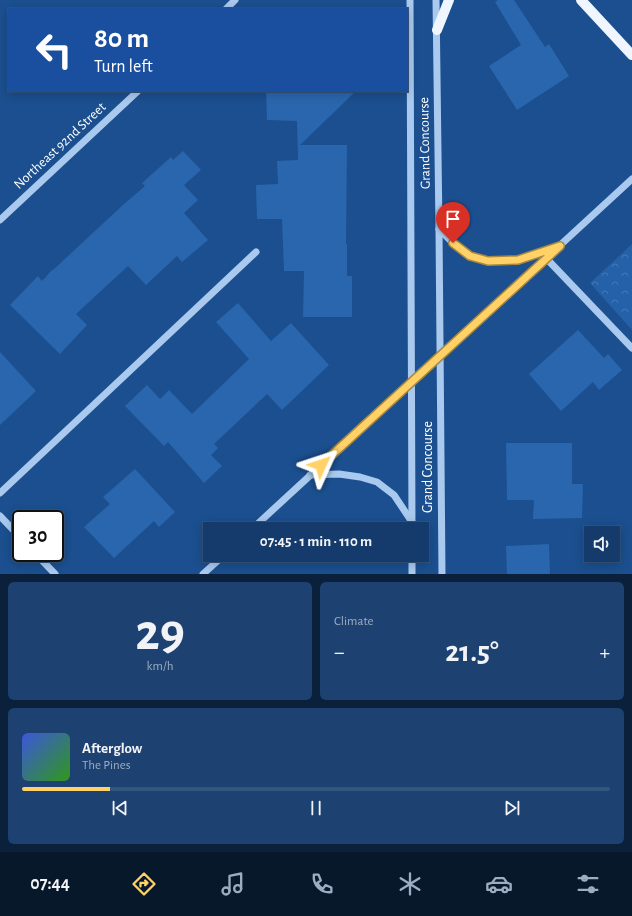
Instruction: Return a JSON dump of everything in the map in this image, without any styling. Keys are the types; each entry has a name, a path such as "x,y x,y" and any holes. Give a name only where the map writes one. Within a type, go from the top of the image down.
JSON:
{"main road":[{"path":"437,30 449,0"},
{"path":"581,0 632,55"}],"street":[{"path":"227,8 235,0"},
{"name":"Grand Concourse","path":"410,0 412,522"},
{"name":"Grand Concourse","path":"436,0 440,228 442,574"},
{"name":"Northeast 92nd Street","path":"0,220 137,92"},
{"path":"260,522 632,179"},
{"path":"440,228 453,243 470,256 488,261 518,260 560,246"},
{"path":"0,493 256,252"},
{"path":"546,258 632,348"},
{"path":"310,475 339,474 360,477 378,482 394,495 410,522"},
{"path":"0,516 12,529"},
{"path":"44,562 55,574"},
{"path":"203,574 216,562"},
{"path":"412,562 412,574"}],"green space":[{"path":"632,244 632,330 590,283"}],"building":[{"path":"498,0 514,0 545,47 549,44 569,76 517,110 489,66 521,45 495,2"},
{"path":"266,92 355,92 300,145 347,145 346,244 347,276 352,276 352,317 303,317 304,271 284,271 282,219 257,219 256,185 278,184 277,161 298,160 297,121 267,120"},
{"path":"183,151 201,170 184,185 198,200 184,213 208,240 182,262 177,256 146,285 128,266 76,314 87,325 60,354 10,305 38,276 42,281 52,270 145,186 142,183 171,157 173,160"},
{"path":"238,303 271,341 291,323 329,365 282,410 267,394 214,444 218,448 211,455 222,466 204,483 168,442 164,446 125,406 147,385 160,399 169,390 192,414 249,359 216,322"},
{"path":"578,330 604,358 608,354 622,370 599,390 593,382 561,411 529,374"},
{"path":"0,352 36,391 0,425"},
{"path":"506,443 572,443 572,484 583,484 582,518 533,519 534,500 507,500"},
{"path":"135,469 175,512 159,527 154,521 114,558 84,527 110,504 103,497"},
{"path":"549,544 550,574 507,574 506,546"}],"route":[{"path":"321,465 560,246 518,260 488,261 470,256 453,243"}]}
